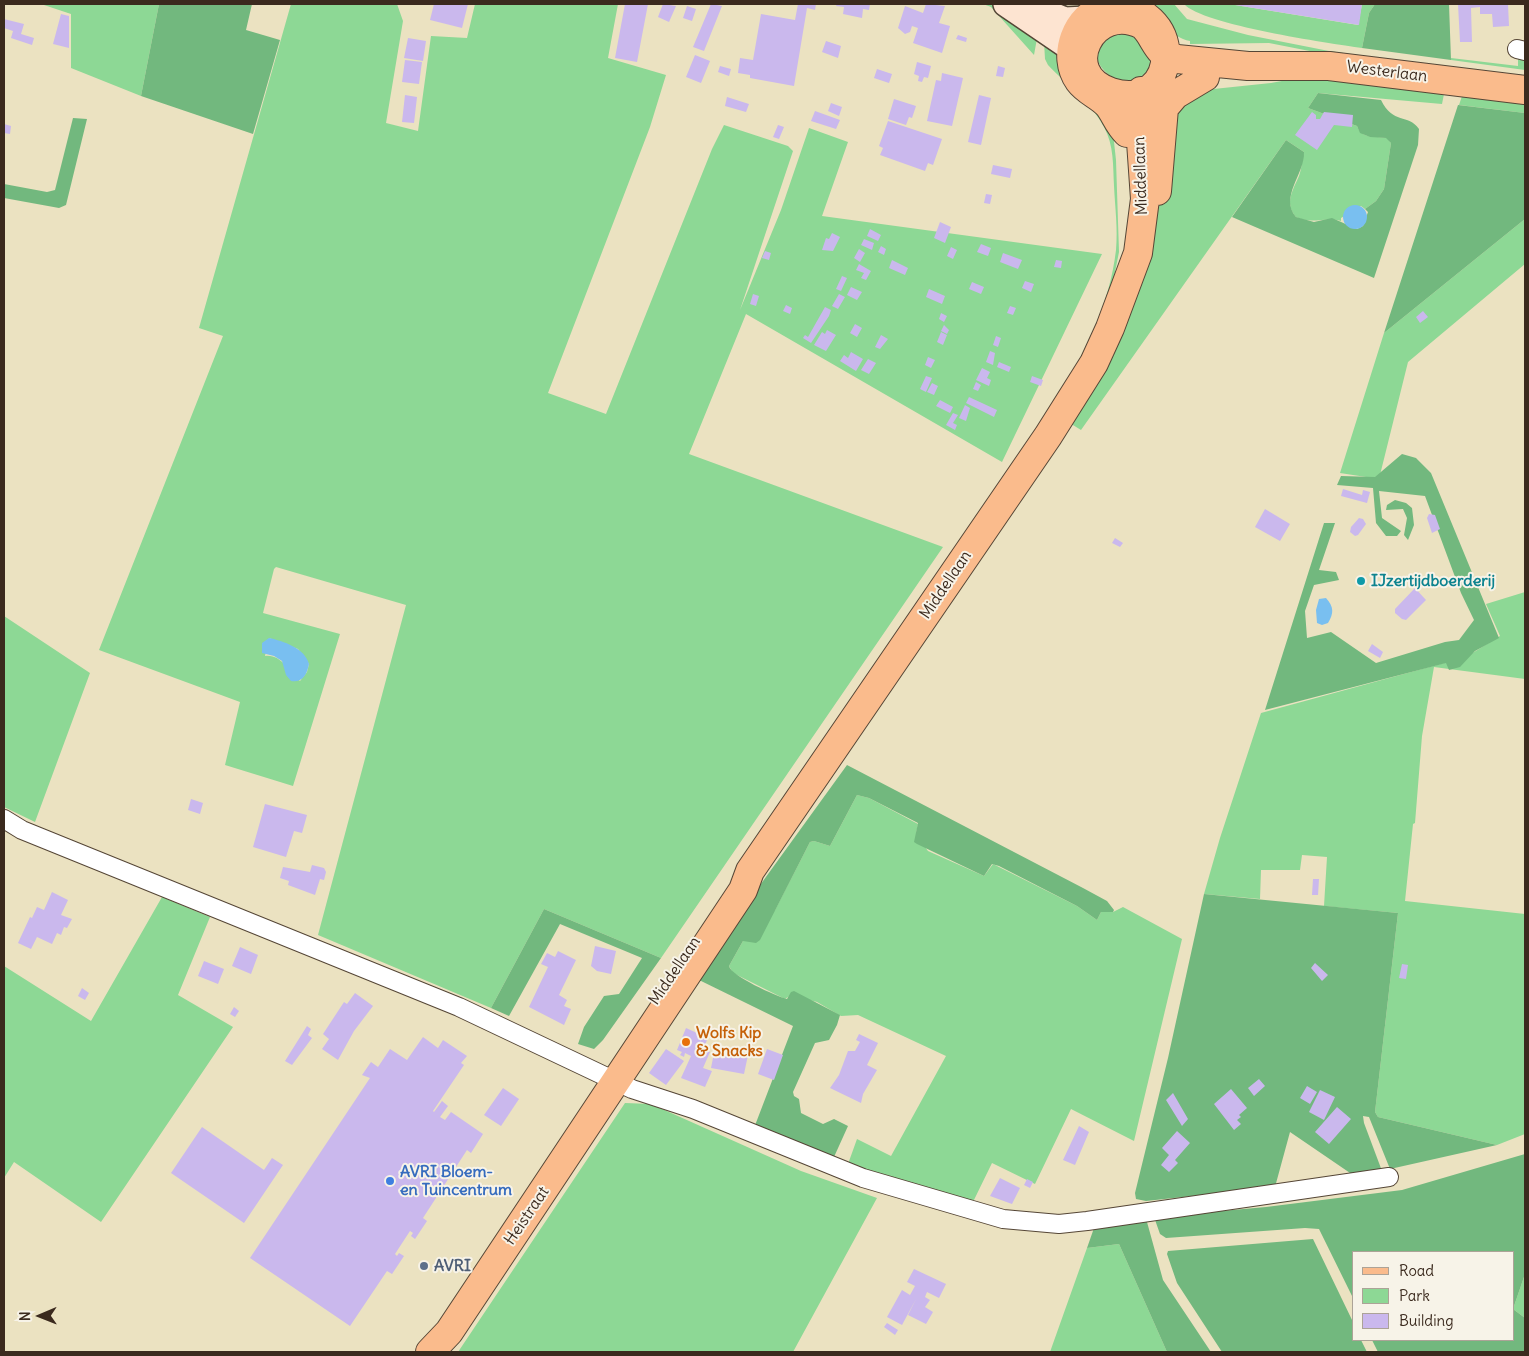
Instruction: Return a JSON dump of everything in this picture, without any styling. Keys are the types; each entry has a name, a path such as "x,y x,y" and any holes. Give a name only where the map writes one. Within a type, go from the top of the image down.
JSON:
{"main road":[{"path":"1109,9 1139,23 1148,31 1158,48 1158,66 1123,94 1108,97 1093,81 1077,54 1089,34 1109,9"},
{"name":"Westerlaan","path":"1248,66 1210,51 1184,49 1158,66 1170,75 1205,77 1248,66 1329,66 1525,90"},
{"name":"Middellaan","path":"610,1077 734,884 750,871 1071,401 1103,345 1138,253 1143,228 1144,170 1139,113 1158,66"},
{"path":"1143,228 1157,192 1164,108 1175,95 1205,77"},
{"name":"Middellaan","path":"1108,97 1122,103 1127,133 1130,197 1124,289"},
{"name":"Heistraat","path":"432,1350 449,1332 610,1077"}],"street":[{"path":"1006,4 1077,54"},
{"path":"1026,4 1065,20 1109,9"},
{"path":"4,820 22,830 459,1007 632,1088 693,1109 863,1178 1003,1219 1058,1224 1087,1221 1389,1177"}],"green space":[{"path":"41,4 159,4 141,96 71,68 71,14"},
{"path":"159,4 252,4 246,30 280,40 253,134 141,96"},
{"path":"291,4 397,4 403,21 386,123 418,131 431,36 467,38 475,4 618,4 608,58 666,75 650,127 548,393 606,414 712,149 724,125 788,146 793,151 740,310 781,210 809,128 848,142 822,216 1102,254 1002,462 746,314 689,454 943,547 661,958 544,909 491,1008 318,935 406,605 276,567 274,569 263,613 340,634 293,786 225,765 240,702 99,650 223,336 199,328","holes":["269,638 298,649 309,664 307,672 300,681 280,660 271,656 265,656"]},
{"path":"983,4 998,7 1038,33 1034,55 991,7"},
{"path":"1146,4 1174,4 1187,19 1248,35 1329,51 1454,68 1330,55 1269,43 1190,44 1190,41 1177,36 1160,21"},
{"path":"1184,4 1229,4 1358,25 1362,4 1375,4 1369,13 1362,48 1240,26 1196,12"},
{"path":"1375,4 1449,4 1451,60 1362,48 1369,13"},
{"path":"1116,30 1135,35 1152,60 1148,70 1141,77 1123,81 1114,78 1105,72 1099,63 1095,51"},
{"path":"1044,42 1054,46 1098,108 1113,133 1116,160 1119,252 1112,287 1087,353 1060,394 1096,325 1113,270 1117,226 1110,141 1104,127 1093,111 1048,65 1045,59"},
{"path":"1518,54 1525,55 1525,70 1451,60 1451,58 1518,66"},
{"path":"1309,76 1442,92 1444,94 1442,104 1318,93 1308,108 1357,126 1365,135 1387,138 1391,143 1384,189 1376,201 1365,209 1361,206 1341,218 1341,221 1330,219 1308,220 1296,217 1292,212 1290,202 1292,191 1300,173 1304,152 1286,140 1081,430 1068,422 1153,240 1168,154 1172,113 1204,90 1271,83"},
{"path":"1318,93 1381,100 1390,113 1410,121 1419,129 1418,145 1374,278 1232,217 1286,140 1304,152 1301,169 1291,193 1290,202 1296,217 1314,222 1332,218 1357,229 1363,226 1368,212 1365,209 1376,201 1384,189 1391,143 1386,138 1370,137 1360,133 1357,126 1308,108"},
{"path":"1462,96 1525,99 1525,113 1459,105"},
{"path":"1458,105 1525,113 1525,219 1384,333"},
{"path":"73,118 87,119 66,205 59,208 4,198 4,184 47,192 55,190"},
{"path":"1525,219 1525,264 1408,362 1379,479 1340,473 1384,333"},
{"path":"1402,454 1416,458 1431,473 1499,638 1475,651 1460,667 1449,670 1446,663 1265,710 1324,523 1335,523 1319,570 1336,572 1339,580 1314,585 1305,611 1307,638 1331,632 1376,663 1445,642 1459,640 1474,620 1461,593 1425,496 1379,491 1382,518 1401,531 1397,536 1386,536 1376,523 1373,488 1337,485 1341,476 1375,477"},
{"path":"1395,500 1406,503 1412,508 1414,525 1408,540 1404,535 1407,518 1403,509 1386,510 1387,505"},
{"path":"1525,592 1525,679 1434,667 1422,736 1415,823 1413,824 1405,901 1525,914 1525,1134 1497,1145 1378,1117 1375,1112 1398,913 1324,906 1327,857 1302,855 1300,870 1261,870 1260,899 1204,894 1220,838 1261,713 1466,657 1500,636 1486,604"},
{"path":"4,616 90,673 35,822 4,807"},
{"path":"847,765 1107,901 1114,910 1113,912 1101,912 1097,920 1077,906 999,866 992,864 984,876 914,842 918,823 869,798 857,795 830,846 814,841 810,842 760,940 756,943 743,941 729,966 737,975 745,980 774,994 787,999 791,992 794,991 840,1015 829,1040 815,1043 793,1092 794,1096 799,1099 801,1113 823,1124 834,1119 848,1126 834,1157 754,1128 793,1026 697,979 750,899"},
{"path":"857,795 869,798 918,824 916,834 928,851 984,876 993,864 1077,906 1097,920 1101,912 1113,912 1123,907 1182,939 1134,1141 1071,1109 1035,1184 992,1163 972,1204 848,1164 857,1139 891,1156 946,1056 858,1015 841,1016 817,1002 791,995 785,999 733,973 729,966 743,941 775,910 810,842 814,841 830,846"},
{"path":"1204,894 1398,913 1375,1112 1378,1117 1497,1145 1390,1169 1369,1117 1363,1116 1382,1171 1353,1175 1290,1132 1275,1187 1146,1201 1136,1199 1135,1193 1168,1058"},
{"path":"162,897 210,917 178,995 233,1027 101,1222 14,1162 4,1178 4,966 91,1021"},
{"path":"544,909 661,958 603,1040 594,1049 578,1044 584,1027 604,996 619,994 642,958 560,924 509,1016 491,1008"},
{"path":"625,1103 651,1104 801,1171 877,1198 793,1352 458,1352"},
{"path":"1525,1154 1525,1274 1514,1306 1514,1251 1352,1251 1352,1296 1319,1229 1305,1228 1166,1238 1160,1234 1154,1217 1266,1207 1402,1190"},
{"path":"1147,1222 1163,1280 1211,1352 1167,1352 1119,1244 1087,1248 1094,1228"},
{"path":"1313,1239 1352,1320 1352,1341 1362,1341 1367,1352 1222,1352 1177,1283 1167,1254 1168,1251"},
{"path":"1119,1244 1167,1352 1050,1352 1087,1248"},
{"path":"1525,1274 1525,1318 1514,1310"},
{"path":"1514,1310 1525,1318 1525,1352 1378,1352 1372,1341 1514,1341"}],"water":[{"path":"1350,205 1360,205 1367,212 1367,222 1360,229 1350,229 1343,222 1343,212"},
{"path":"1326,598 1331,604 1332,613 1328,623 1322,625 1317,623 1316,610 1319,599"},
{"path":"269,638 293,646 307,658 309,664 306,674 299,681 291,681 286,675 282,661 274,656 262,653 262,643"}],"building":[{"path":"434,4 468,4 462,28 430,20"},
{"path":"625,4 648,4 637,62 615,58"},
{"path":"663,4 676,6 669,22 658,17"},
{"path":"711,4 722,6 704,51 693,47"},
{"path":"798,4 816,4 815,10 807,8 794,86 750,78 750,75 738,73 740,58 753,60 761,14 795,20"},
{"path":"837,4 870,4 869,10 863,9 862,18 843,14 844,7 836,6"},
{"path":"926,4 945,6 939,23 950,26 942,53 913,43 918,28 912,26 910,32 905,34 898,28 905,6 923,13"},
{"path":"1229,4 1362,4 1359,25"},
{"path":"1458,4 1508,4 1509,26 1493,27 1492,14 1480,14 1480,7 1471,8 1472,42 1460,42"},
{"path":"687,6 696,9 692,21 683,18"},
{"path":"61,14 69,16 69,48 53,44"},
{"path":"4,19 24,24 21,34 34,38 32,45 11,38 13,31 4,28"},
{"path":"958,35 967,38 966,42 956,39"},
{"path":"408,38 426,41 423,61 404,58"},
{"path":"826,41 841,46 838,58 822,52"},
{"path":"695,55 710,61 701,83 686,77"},
{"path":"405,60 422,62 419,84 402,82"},
{"path":"917,62 931,66 928,78 924,77 922,82 918,81 919,76 914,74"},
{"path":"720,66 731,69 729,76 718,72"},
{"path":"998,66 1005,68 1003,77 996,76"},
{"path":"877,69 892,74 889,83 874,78"},
{"path":"942,73 963,78 952,126 927,121 936,80 941,81"},
{"path":"405,95 417,97 414,123 402,122"},
{"path":"979,95 991,98 981,145 968,142"},
{"path":"727,97 749,104 746,112 725,106"},
{"path":"894,99 916,106 912,118 909,117 906,125 888,119"},
{"path":"831,103 842,107 839,116 828,111"},
{"path":"815,111 840,120 836,129 811,121"},
{"path":"1312,112 1316,115 1316,119 1320,119 1324,112 1353,115 1352,127 1334,125 1317,150 1295,135"},
{"path":"888,121 942,139 933,165 928,163 925,171 880,155 883,148 879,146"},
{"path":"4,124 11,126 10,134 4,133"},
{"path":"778,125 784,127 779,139 773,137"},
{"path":"993,165 1012,169 1010,178 991,174"},
{"path":"986,194 992,195 990,204 984,203"},
{"path":"940,222 951,227 945,243 934,238"},
{"path":"870,229 881,235 878,241 867,236"},
{"path":"832,233 840,237 833,251 822,250 826,238 829,239"},
{"path":"864,239 874,243 872,250 861,245"},
{"path":"981,244 991,248 988,256 977,252"},
{"path":"881,246 886,249 884,255 878,252"},
{"path":"951,247 957,250 953,259 947,256"},
{"path":"859,249 865,253 860,262 854,258"},
{"path":"765,251 771,253 769,260 762,258"},
{"path":"1003,253 1022,260 1018,269 1000,262"},
{"path":"892,260 908,268 905,275 889,268"},
{"path":"1056,260 1062,261 1061,268 1054,267"},
{"path":"859,264 871,271 866,280 861,278 864,273 856,270"},
{"path":"842,276 847,278 841,291 836,289"},
{"path":"1025,281 1034,284 1031,292 1022,288"},
{"path":"972,282 984,287 981,294 969,289"},
{"path":"851,287 862,292 857,300 847,295"},
{"path":"929,289 945,296 942,304 926,297"},
{"path":"753,294 759,296 756,306 750,304"},
{"path":"839,294 845,297 838,309 832,306"},
{"path":"786,305 792,308 790,314 783,311"},
{"path":"1010,306 1016,308 1013,315 1007,313"},
{"path":"825,307 831,310 829,316 811,343 803,338 805,335 808,337"},
{"path":"1423,311 1428,317 1420,323 1416,317"},
{"path":"941,313 947,316 944,322 939,319"},
{"path":"855,324 862,328 857,337 850,333"},
{"path":"944,325 949,330 947,334 941,331"},
{"path":"827,330 836,335 826,351 814,345 822,332 825,334"},
{"path":"941,332 947,335 943,345 937,342"},
{"path":"881,335 888,339 880,349 875,347"},
{"path":"996,336 1001,338 998,347 993,345"},
{"path":"990,351 995,353 993,365 986,362"},
{"path":"851,352 863,359 856,371 840,361 844,355 848,358"},
{"path":"928,357 935,360 931,368 925,365"},
{"path":"868,359 876,363 869,374 861,370"},
{"path":"999,362 1011,367 1009,372 997,367"},
{"path":"982,368 990,372 987,378 991,380 989,386 976,380"},
{"path":"926,376 932,378 926,392 920,389"},
{"path":"1032,376 1043,380 1041,386 1030,382"},
{"path":"976,382 981,385 978,391 973,389"},
{"path":"932,383 938,386 934,395 927,392"},
{"path":"969,397 997,410 994,417 966,403"},
{"path":"940,400 953,407 950,413 936,406"},
{"path":"965,405 970,408 966,421 959,418"},
{"path":"953,413 958,415 953,423 957,425 955,430 946,425"},
{"path":"1343,489 1362,495 1363,490 1370,492 1367,503 1341,496"},
{"path":"1265,509 1290,524 1280,541 1255,527"},
{"path":"1429,514 1435,515 1440,529 1432,533 1427,518"},
{"path":"1359,518 1363,519 1366,524 1358,535 1355,536 1350,532 1351,527"},
{"path":"1115,538 1123,543 1120,547 1112,543"},
{"path":"1415,588 1426,600 1406,620 1402,619 1395,613 1395,609"},
{"path":"1372,644 1383,652 1380,658 1368,651"},
{"path":"191,799 203,803 200,814 188,810"},
{"path":"265,804 307,815 302,833 294,831 286,857 253,847"},
{"path":"312,865 324,868 326,872 324,880 320,879 315,895 288,885 289,881 280,878 283,867 310,872"},
{"path":"1313,879 1319,879 1318,895 1312,895"},
{"path":"52,892 68,900 61,915 72,919 67,928 64,927 61,935 57,933 52,944 37,937 31,949 18,943 30,917 32,918 37,907 44,910"},
{"path":"595,946 616,951 611,974 597,971 591,966"},
{"path":"240,947 258,955 251,974 232,966"},
{"path":"558,951 576,960 559,995 567,1000 564,1006 571,1009 564,1025 529,1007 548,967 541,964 547,953 555,957"},
{"path":"204,961 224,969 218,984 198,976"},
{"path":"1315,963 1328,975 1322,981 1311,968"},
{"path":"1402,964 1408,965 1406,979 1399,978"},
{"path":"82,988 89,993 85,1000 78,996"},
{"path":"355,993 373,1006 354,1031 338,1060 322,1049 329,1039 323,1034 344,1002 347,1004"},
{"path":"234,1007 239,1011 235,1017 230,1014"},
{"path":"307,1026 311,1029 308,1035 312,1038 292,1065 285,1061"},
{"path":"686,1028 708,1038 703,1049 710,1052 703,1068 712,1071 705,1087 681,1078 691,1056 685,1053 684,1057 680,1055 682,1052 677,1050"},
{"path":"859,1034 878,1043 867,1065 877,1070 863,1094 861,1103 830,1088 839,1075 848,1051 855,1051 860,1042 856,1040"},
{"path":"423,1037 438,1048 443,1040 467,1056 461,1063 464,1065 433,1111 442,1101 448,1106 440,1117 445,1120 451,1112 483,1134 471,1153 467,1150 423,1218 427,1221 415,1239 411,1236 413,1233 410,1231 395,1254 397,1256 399,1253 404,1256 392,1274 387,1271 350,1326 250,1258 370,1078 362,1075 371,1062 378,1067 390,1049 407,1060"},
{"path":"715,1048 748,1055 744,1074 711,1068"},
{"path":"666,1049 684,1061 666,1085 649,1073"},
{"path":"767,1049 783,1055 774,1080 758,1074"},
{"path":"1259,1079 1265,1086 1254,1096 1248,1088"},
{"path":"1307,1086 1317,1092 1310,1104 1300,1098"},
{"path":"503,1088 519,1099 501,1126 484,1115"},
{"path":"1231,1089 1247,1108 1239,1115 1241,1117 1237,1120 1241,1124 1234,1130 1214,1104"},
{"path":"1320,1090 1335,1097 1324,1120 1309,1112"},
{"path":"1173,1093 1188,1119 1182,1126 1166,1100"},
{"path":"1337,1107 1351,1119 1329,1144 1315,1132"},
{"path":"1079,1126 1089,1132 1075,1165 1063,1160"},
{"path":"202,1127 264,1170 272,1158 283,1165 244,1223 171,1173"},
{"path":"1177,1131 1190,1143 1175,1160 1178,1163 1169,1172 1161,1165 1169,1155 1162,1148"},
{"path":"1000,1178 1020,1188 1012,1204 990,1196"},
{"path":"1027,1179 1033,1182 1030,1188 1024,1185"},
{"path":"914,1269 946,1284 939,1298 927,1292 925,1297 930,1300 925,1307 933,1312 926,1324 908,1315 916,1299 902,1325 887,1317 902,1290 910,1295 915,1286 907,1282"},
{"path":"887,1323 898,1330 895,1335 884,1327"}],"place":[{"name":"IJzertijdboerderij","path":"1361,581"},
{"name":"Wolfs Kip & Snacks","path":"686,1042"},
{"name":"AVRI Bloem- en Tuincentrum","path":"390,1181"},
{"name":"AVRI","path":"424,1266"}]}
